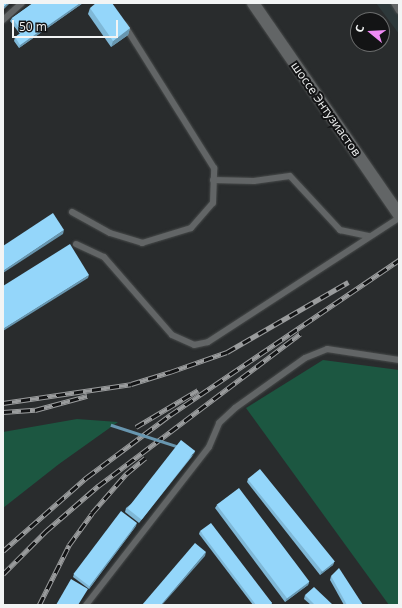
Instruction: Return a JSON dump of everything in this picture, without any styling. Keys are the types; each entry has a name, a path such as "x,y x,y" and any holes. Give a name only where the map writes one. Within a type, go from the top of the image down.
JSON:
{"main road":[{"name":"шоссе Энтузиастов","path":"253,3 399,215"}],"lane":[{"path":"3,20 22,3"},
{"path":"394,3 399,11"},
{"path":"72,212 110,233 142,243 192,228 213,203 214,168 123,23"},
{"path":"214,180 254,181 290,176 340,230 368,236"},
{"path":"76,244 104,257 172,335 194,346 208,342 368,236 399,218"},
{"path":"86,605 210,447 219,423 235,408 305,358 327,349 399,360"}],"shaded area":[{"path":"376,3 399,3 399,34 390,22 390,12 383,12"}],"green space":[{"path":"323,360 399,370 399,605 389,605 246,408"},
{"path":"77,419 118,422 59,464 3,508 3,432"}],"building":[{"path":"3,3 8,3 3,8"},
{"path":"33,3 80,3 20,45 15,37 22,32 12,18"},
{"path":"96,3 112,3 130,28 113,41 90,8"},
{"path":"53,213 64,230 3,271 3,246"},
{"path":"70,244 89,275 3,329 3,286"},
{"path":"181,440 195,451 142,520 127,509"},
{"path":"260,469 335,561 322,572 248,479"},
{"path":"239,488 309,581 287,598 217,505"},
{"path":"121,511 137,523 89,586 73,574"},
{"path":"211,523 272,603 270,605 256,605 200,531"},
{"path":"195,543 206,552 161,605 142,605"},
{"path":"339,568 363,605 347,605 331,576"},
{"path":"71,579 88,589 78,605 56,605"},
{"path":"314,587 333,605 315,605 305,595"}],"railway":[{"path":"3,551 87,477 170,415 399,260"},
{"path":"3,403 131,384 170,372 227,352 348,282"},
{"path":"3,574 46,531 98,486 300,334"},
{"path":"136,427 198,390"},
{"path":"3,412 35,410 87,396"},
{"path":"39,605 69,545 92,513 126,474 145,458"}]}
